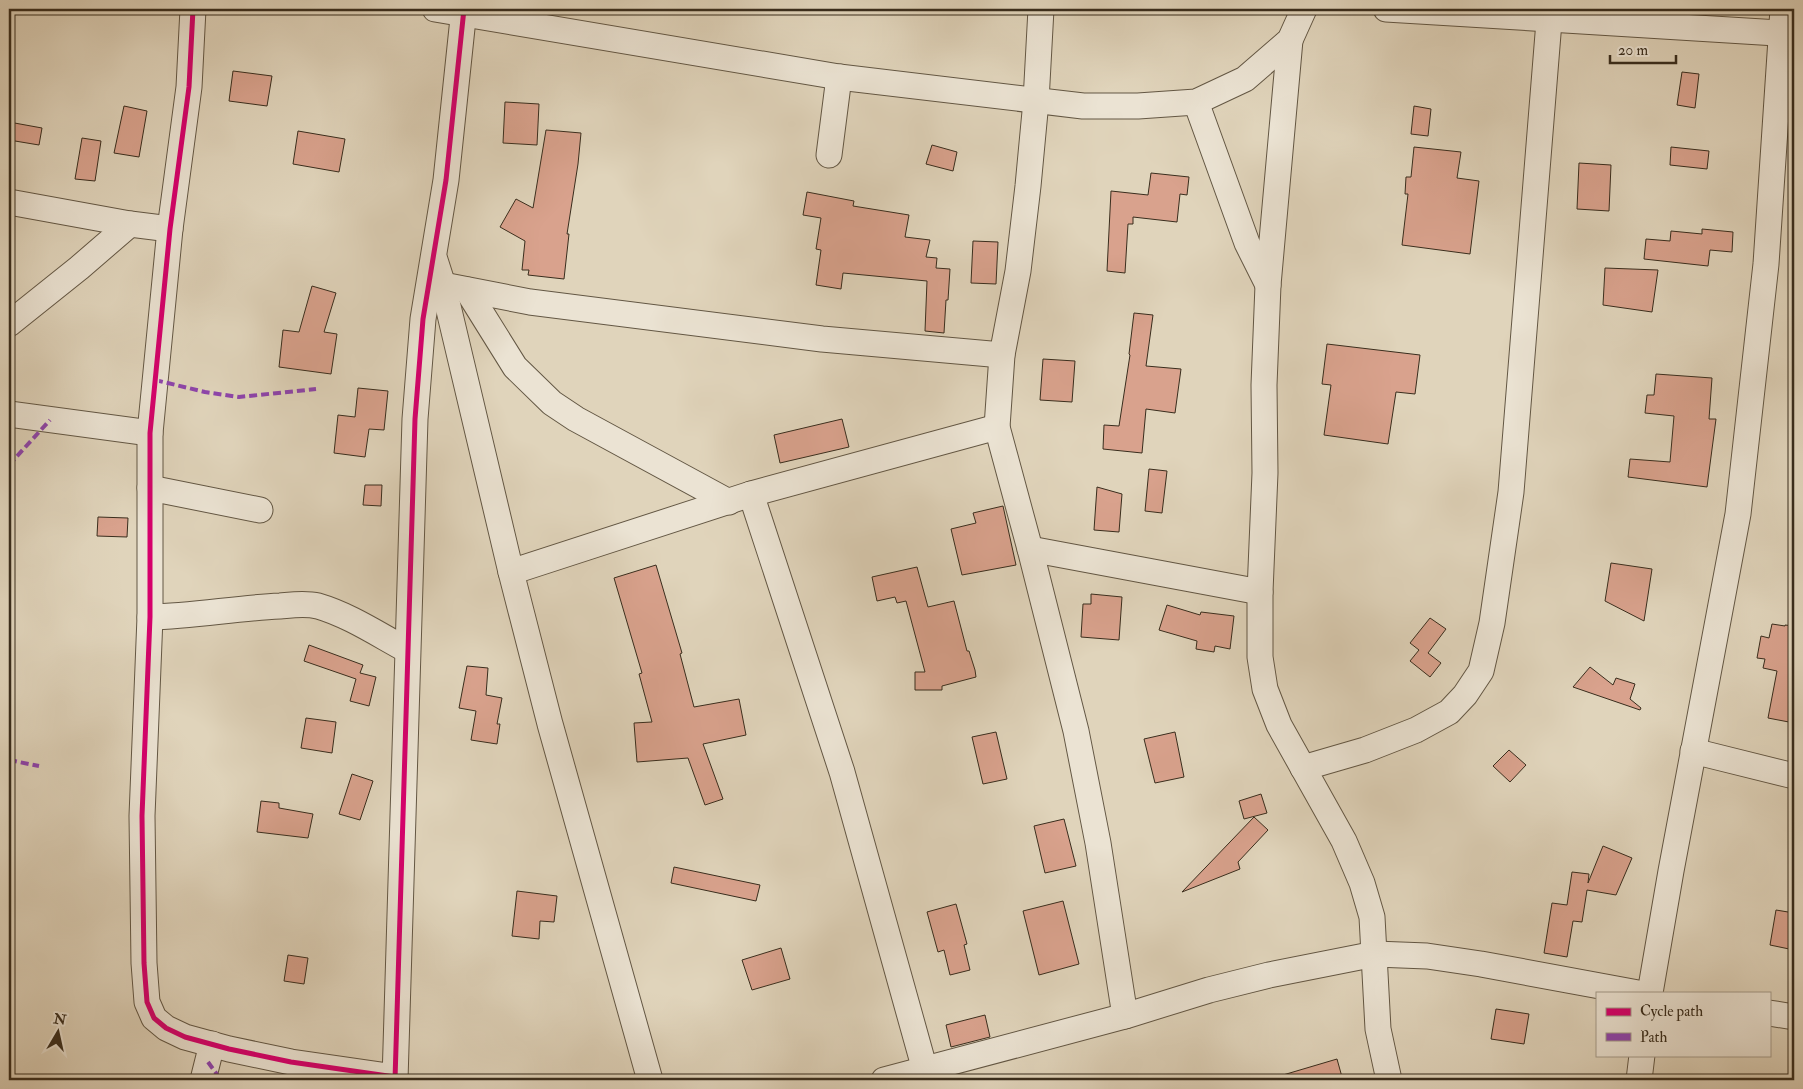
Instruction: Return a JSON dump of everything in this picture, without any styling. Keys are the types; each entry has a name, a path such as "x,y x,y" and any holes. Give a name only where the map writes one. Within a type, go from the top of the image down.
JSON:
{"street":[{"path":"192,9 190,87 170,229 150,433 150,616 142,816 144,963 147,1002 154,1018 166,1028 185,1037 291,1062 395,1079 407,650 416,419 423,319 446,180 464,11"},
{"path":"435,9 464,11 839,77 1083,106 1129,106 1196,102 1246,79 1290,40"},
{"path":"1042,9 1028,186 1018,271 1002,354 997,428 1030,549 1076,732 1098,842 1125,1016"},
{"path":"1304,9 1290,40 1268,285 1264,385 1265,473 1260,592 1260,657 1265,688 1279,725 1344,841 1362,882 1372,917 1378,1029 1389,1080"},
{"path":"1386,9 1550,14 1787,34"},
{"path":"1650,992 1738,514 1766,264 1787,34 1783,9"},
{"path":"1303,768 1365,750 1416,730 1449,712 1465,695 1482,671 1492,623 1511,492 1550,14"},
{"path":"829,155 839,77"},
{"path":"1196,102 1247,243 1268,285"},
{"path":"9,202 130,224 170,229"},
{"path":"9,324 130,224"},
{"path":"433,256 515,367 552,403 576,419 740,498 842,772 925,1070"},
{"path":"455,288 530,302 822,339 1002,354"},
{"path":"455,288 511,572 550,724 650,1080"},
{"path":"9,414 150,433"},
{"path":"511,572 740,498 997,428"},
{"path":"150,488 260,510"},
{"path":"1030,549 1260,592"},
{"path":"150,616 182,616 306,604 318,606 351,620 407,650"},
{"path":"1693,751 1794,776"},
{"path":"884,1080 1125,1016 1209,990 1269,975 1375,954 1427,956 1633,992"},
{"path":"1770,1013 1794,1017"},
{"path":"203,1080 212,1044"},
{"path":"1639,1080 1642,1056"}],"building":[{"path":"233,71 272,76 267,106 229,101"},
{"path":"1682,72 1699,74 1695,108 1677,105"},
{"path":"505,102 539,104 537,145 503,143"},
{"path":"124,106 147,111 139,157 114,153"},
{"path":"1414,106 1431,109 1428,136 1411,134"},
{"path":"9,122 42,128 39,145 9,140"},
{"path":"546,130 581,133 567,234 569,234 564,279 528,275 529,270 522,270 525,241 500,227 516,199 533,208"},
{"path":"298,131 345,139 339,172 293,164"},
{"path":"82,138 101,141 95,181 75,179"},
{"path":"932,145 957,152 953,171 926,164"},
{"path":"1414,147 1461,152 1457,178 1479,181 1470,254 1402,245 1408,194 1405,194 1406,177 1411,177"},
{"path":"1671,147 1709,151 1707,169 1670,165"},
{"path":"1579,163 1611,165 1609,211 1577,209"},
{"path":"1151,173 1189,177 1187,195 1180,194 1177,222 1133,217 1133,224 1128,224 1125,273 1107,271 1111,191 1148,195"},
{"path":"807,192 854,201 853,206 909,215 905,237 930,240 926,257 937,258 936,268 950,269 944,333 925,331 927,281 843,273 841,289 816,285 821,250 816,249 821,218 803,215"},
{"path":"1702,229 1733,232 1732,252 1710,250 1708,266 1644,259 1646,239 1670,241 1671,231 1702,234"},
{"path":"973,241 998,242 996,284 971,283"},
{"path":"1605,268 1658,270 1652,312 1603,305"},
{"path":"312,286 336,293 324,332 337,334 331,374 279,367 283,330 299,332"},
{"path":"1134,313 1153,315 1146,366 1181,369 1175,413 1146,409 1142,453 1103,449 1104,425 1119,426 1130,355"},
{"path":"1327,344 1420,355 1415,394 1396,392 1388,444 1324,435 1331,385 1322,384"},
{"path":"1043,359 1075,361 1072,402 1040,400"},
{"path":"1656,374 1712,378 1709,419 1716,419 1707,487 1628,477 1630,459 1670,462 1674,416 1645,413 1647,395 1654,395"},
{"path":"358,388 388,391 384,430 369,429 365,457 334,453 338,415 355,417"},
{"path":"842,419 849,447 780,463 774,435"},
{"path":"1149,469 1167,471 1162,513 1145,511"},
{"path":"365,485 382,485 381,506 363,505"},
{"path":"1097,487 1122,494 1119,532 1094,530"},
{"path":"1003,506 1016,565 962,575 951,529 976,523 973,513"},
{"path":"98,517 128,518 127,537 97,536"},
{"path":"1611,563 1652,569 1644,621 1605,601"},
{"path":"656,565 682,653 680,654 694,707 739,699 746,735 703,744 723,799 705,805 688,758 637,762 634,723 652,722 639,674 642,673 614,578"},
{"path":"917,567 928,607 954,601 967,651 969,651 975,670 976,677 942,686 942,690 915,690 915,672 925,672 906,601 897,603 895,597 877,601 872,577"},
{"path":"1091,594 1122,597 1119,640 1081,637 1083,604 1091,604"},
{"path":"1167,605 1200,615 1201,612 1234,616 1230,649 1215,646 1214,652 1196,649 1197,641 1159,630"},
{"path":"1430,618 1446,629 1428,653 1441,663 1430,677 1410,661 1419,650 1410,643"},
{"path":"1772,624 1794,626 1794,723 1768,718 1777,671 1763,668 1765,659 1757,658 1761,636 1769,638"},
{"path":"309,645 363,665 360,673 376,677 369,706 350,701 356,679 304,661"},
{"path":"467,666 488,668 486,695 502,698 497,724 500,724 497,744 471,740 476,711 459,708"},
{"path":"1590,667 1613,685 1616,678 1635,684 1630,699 1641,708 1640,710 1573,687"},
{"path":"306,718 336,722 332,753 301,748"},
{"path":"996,732 1007,779 983,784 972,737"},
{"path":"1175,732 1184,777 1155,783 1144,739"},
{"path":"1509,750 1526,765 1510,782 1493,766"},
{"path":"352,774 373,781 360,820 339,814"},
{"path":"1261,794 1267,813 1244,819 1239,801"},
{"path":"261,801 279,803 279,808 313,814 308,838 257,832"},
{"path":"1254,817 1268,830 1238,862 1240,869 1182,892"},
{"path":"1064,819 1076,866 1045,873 1034,826"},
{"path":"1603,846 1632,858 1616,895 1587,890 1582,922 1573,921 1567,957 1544,953 1552,903 1567,905 1572,872 1589,874 1588,883"},
{"path":"674,867 760,885 756,901 671,883"},
{"path":"517,891 557,896 554,922 540,921 539,939 512,936"},
{"path":"1063,901 1079,964 1039,975 1023,911"},
{"path":"956,904 967,944 964,945 970,970 950,975 944,950 938,952 927,912"},
{"path":"1776,910 1794,913 1794,950 1770,945"},
{"path":"781,948 790,979 752,990 742,960"},
{"path":"288,955 308,958 304,984 284,981"},
{"path":"1496,1009 1529,1014 1524,1044 1491,1039"},
{"path":"985,1015 990,1037 951,1047 946,1025"},
{"path":"1337,1059 1342,1077 1328,1080 1283,1080 1283,1075"}],"marked path":[{"path":"155,380 205,392 239,397 316,389"},
{"path":"9,465 50,420"},
{"path":"9,760 39,766"},
{"path":"208,1062 221,1080"}],"cycle path":[{"path":"193,9 189,87 170,229 150,433 150,617 142,816 144,963 147,1002 154,1018 166,1028 185,1037 229,1049 291,1062 395,1077"},
{"path":"395,1080 415,419 423,319 446,180 464,9"}]}
